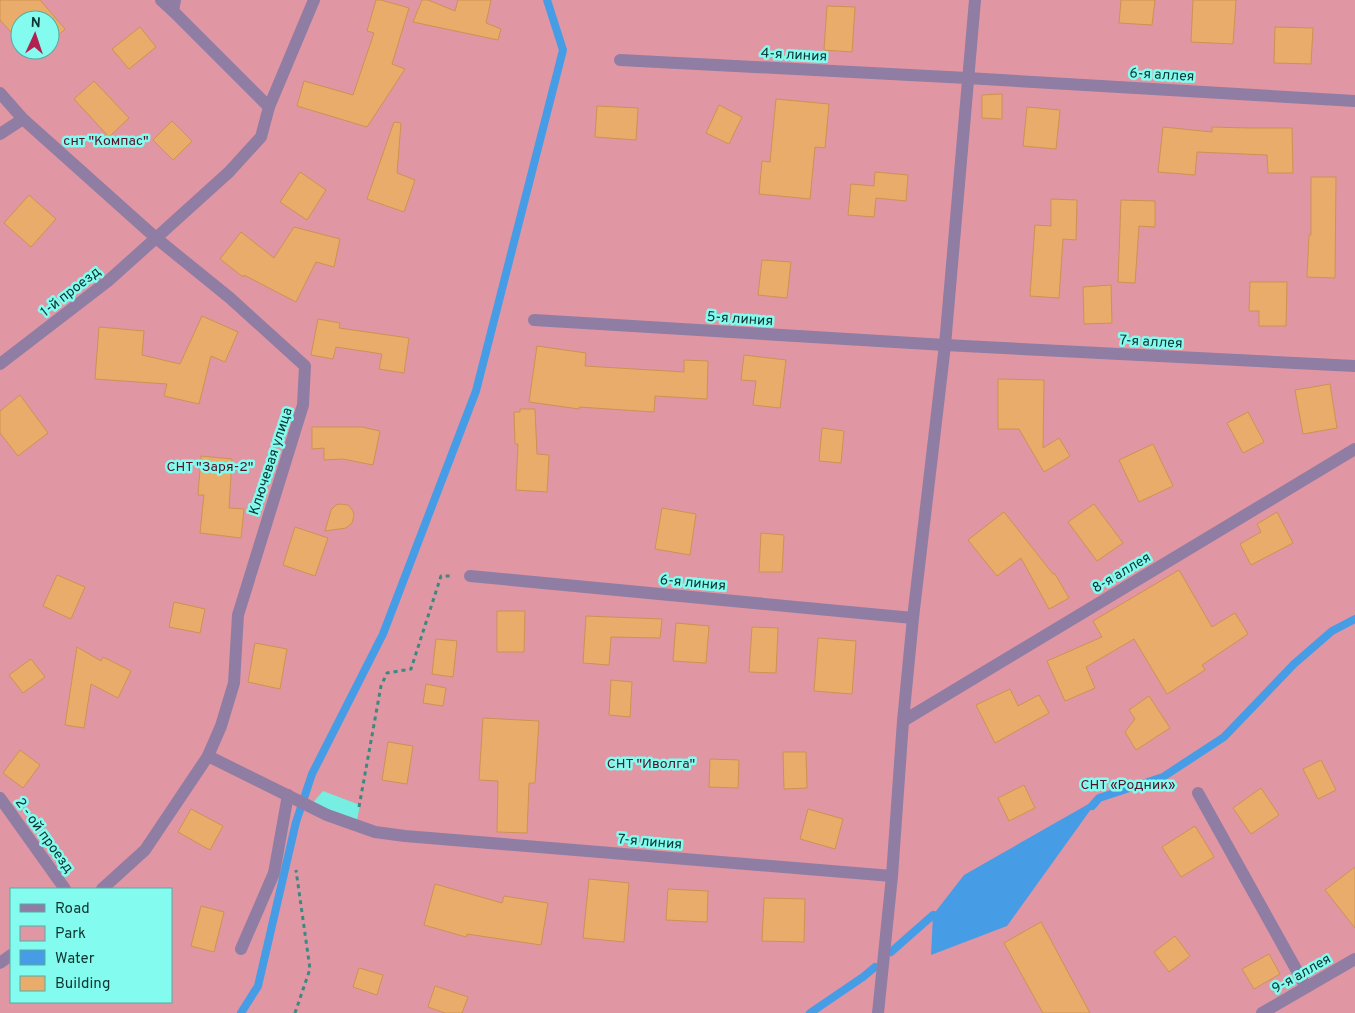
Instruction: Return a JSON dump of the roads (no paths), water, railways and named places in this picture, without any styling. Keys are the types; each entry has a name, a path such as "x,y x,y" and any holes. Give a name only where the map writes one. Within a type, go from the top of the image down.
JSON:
{"street":[{"path":"161,0 174,5 269,106"},
{"path":"0,93 23,119 156,238 229,172 261,137 269,106 314,0"},
{"path":"878,1013 892,876 903,721 913,618 945,345 975,0"},
{"name":"4-я линия","path":"620,60 967,78"},
{"name":"6-я аллея","path":"967,78 1355,101"},
{"path":"0,134 23,119"},
{"name":"1-й проезд","path":"0,364 108,281 156,238"},
{"name":"Ключевая улица","path":"103,888 145,850 208,756 234,683 238,614 303,405 305,366 230,298 156,238"},
{"name":"5-я линия","path":"534,320 945,345"},
{"name":"7-я аллея","path":"945,345 1355,366"},
{"name":"8-я аллея","path":"903,721 1355,449"},
{"name":"6-я линия","path":"470,576 913,618"},
{"name":"7-я линия","path":"208,756 327,815 375,832 892,876"},
{"path":"1198,793 1306,987"},
{"name":"2 - ой проезд","path":"0,798 64,888"},
{"path":"242,949 274,873 297,800"},
{"name":"9-я аллея","path":"1262,1013 1355,959"}],"water":[{"path":"1099,798 1007,926 931,955 933,915 964,875"}],"waterway":[{"path":"241,1013 258,986 296,822 312,774 383,634 476,391 563,50 547,0"},
{"path":"1092,806 1099,798 1163,777 1224,737 1294,664 1332,631 1355,619"},
{"path":"891,952 933,915 942,916"},
{"path":"810,1013 875,967"}],"park label":[{"name":"снт \"Компас\"","path":"106,140"},
{"name":"СНТ \"Заря-2\"","path":"210,466"},
{"name":"СНТ \"Иволга\"","path":"651,763"},
{"name":"СНТ «Родник»","path":"1128,784"}]}
